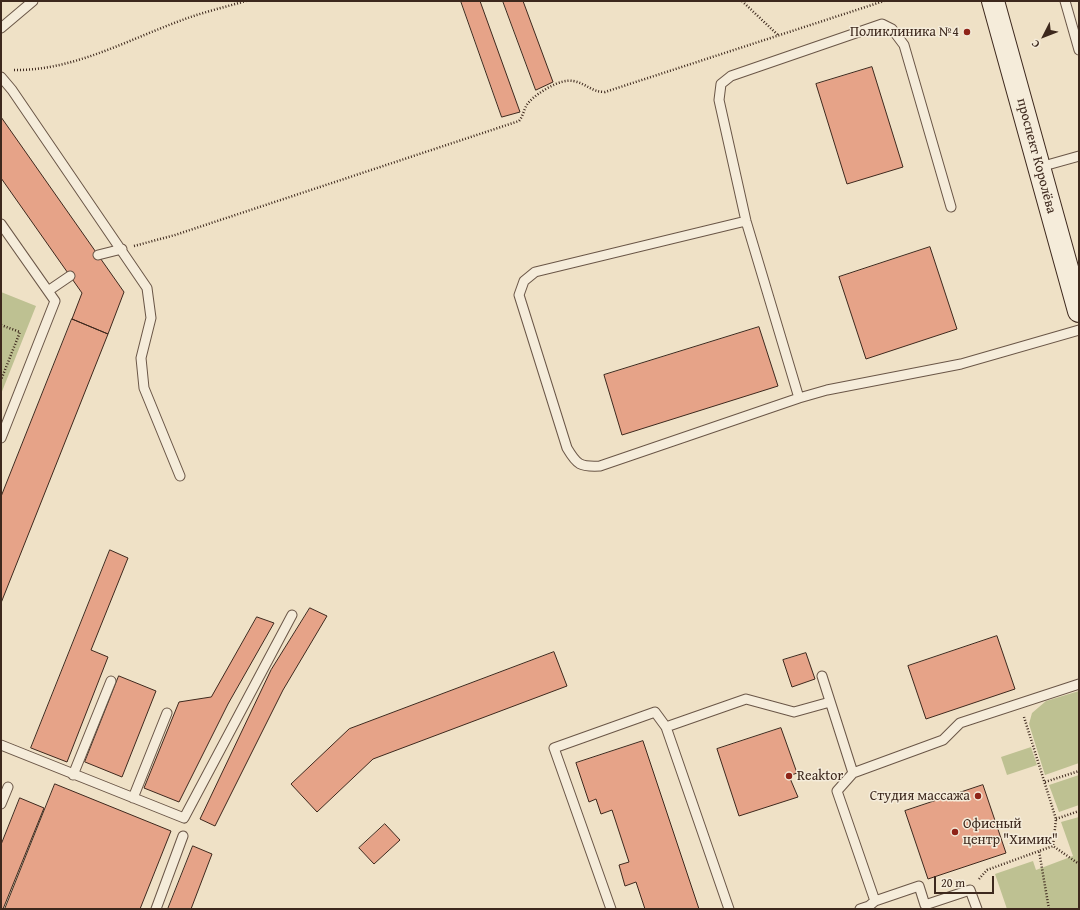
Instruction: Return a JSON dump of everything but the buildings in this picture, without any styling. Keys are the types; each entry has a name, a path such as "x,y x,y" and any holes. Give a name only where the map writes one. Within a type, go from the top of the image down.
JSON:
{"main road":[{"name":"проспект Королёва","path":"993,1 1079,312"}],"lane":[{"path":"1,28 33,1"},
{"path":"1065,1 1079,50"},
{"path":"799,398 746,221 719,100 721,84 731,76 882,24 892,29 904,45 951,207"},
{"path":"1,77 12,90 148,288 151,318 141,358 144,388 180,476"},
{"path":"1040,167 1079,156"},
{"path":"746,221 535,272 524,281 519,295 567,448 575,462 585,467 600,466 799,398 827,390 961,364 1079,330"},
{"path":"1,224 55,301 1,438"},
{"path":"98,255 122,249"},
{"path":"48,291 70,276"},
{"path":"1,745 184,818 292,615"},
{"path":"822,676 853,773"},
{"path":"73,775 111,681"},
{"path":"875,901 837,791 853,773 943,740 960,723 1079,684"},
{"path":"666,728 746,699 794,712 830,702"},
{"path":"611,909 554,748 654,712 666,728 729,909"},
{"path":"133,798 167,713"},
{"path":"1,804 8,787"},
{"path":"156,909 183,836"},
{"path":"860,909 869,906 875,901 919,886 925,904 970,890 977,909"}],"path":[{"path":"8,70 53,67 127,44 184,19 246,1"},
{"path":"742,1 779,36"},
{"path":"122,249 175,235 519,121 523,117 528,103 532,98 554,85 571,80 580,83 595,92 604,92 884,1"},
{"path":"1,325 20,332 1,380"},
{"path":"1020,704 1056,819 1053,846"},
{"path":"1045,782 1079,771"},
{"path":"1056,819 1079,811"},
{"path":"970,890 987,870 1053,846"},
{"path":"1053,846 1079,864"},
{"path":"1039,851 1048,909"}],"green space":[{"path":"1,292 36,306 1,394"},
{"path":"1079,691 1079,763 1045,775 1029,724 1032,713 1046,701"},
{"path":"1031,747 1037,765 1007,775 1001,757"},
{"path":"1079,775 1079,805 1059,812 1049,785"},
{"path":"1079,817 1079,909 1007,909 995,874 1033,861 1036,870 1073,856 1061,822"}],"place":[{"name":"Поликлиника №4","path":"967,32"},
{"name":"Reaktor","path":"789,776"},
{"name":"Студия массажа","path":"978,796"},
{"name":"Офисный центр \"Химик\"","path":"955,832"}]}
